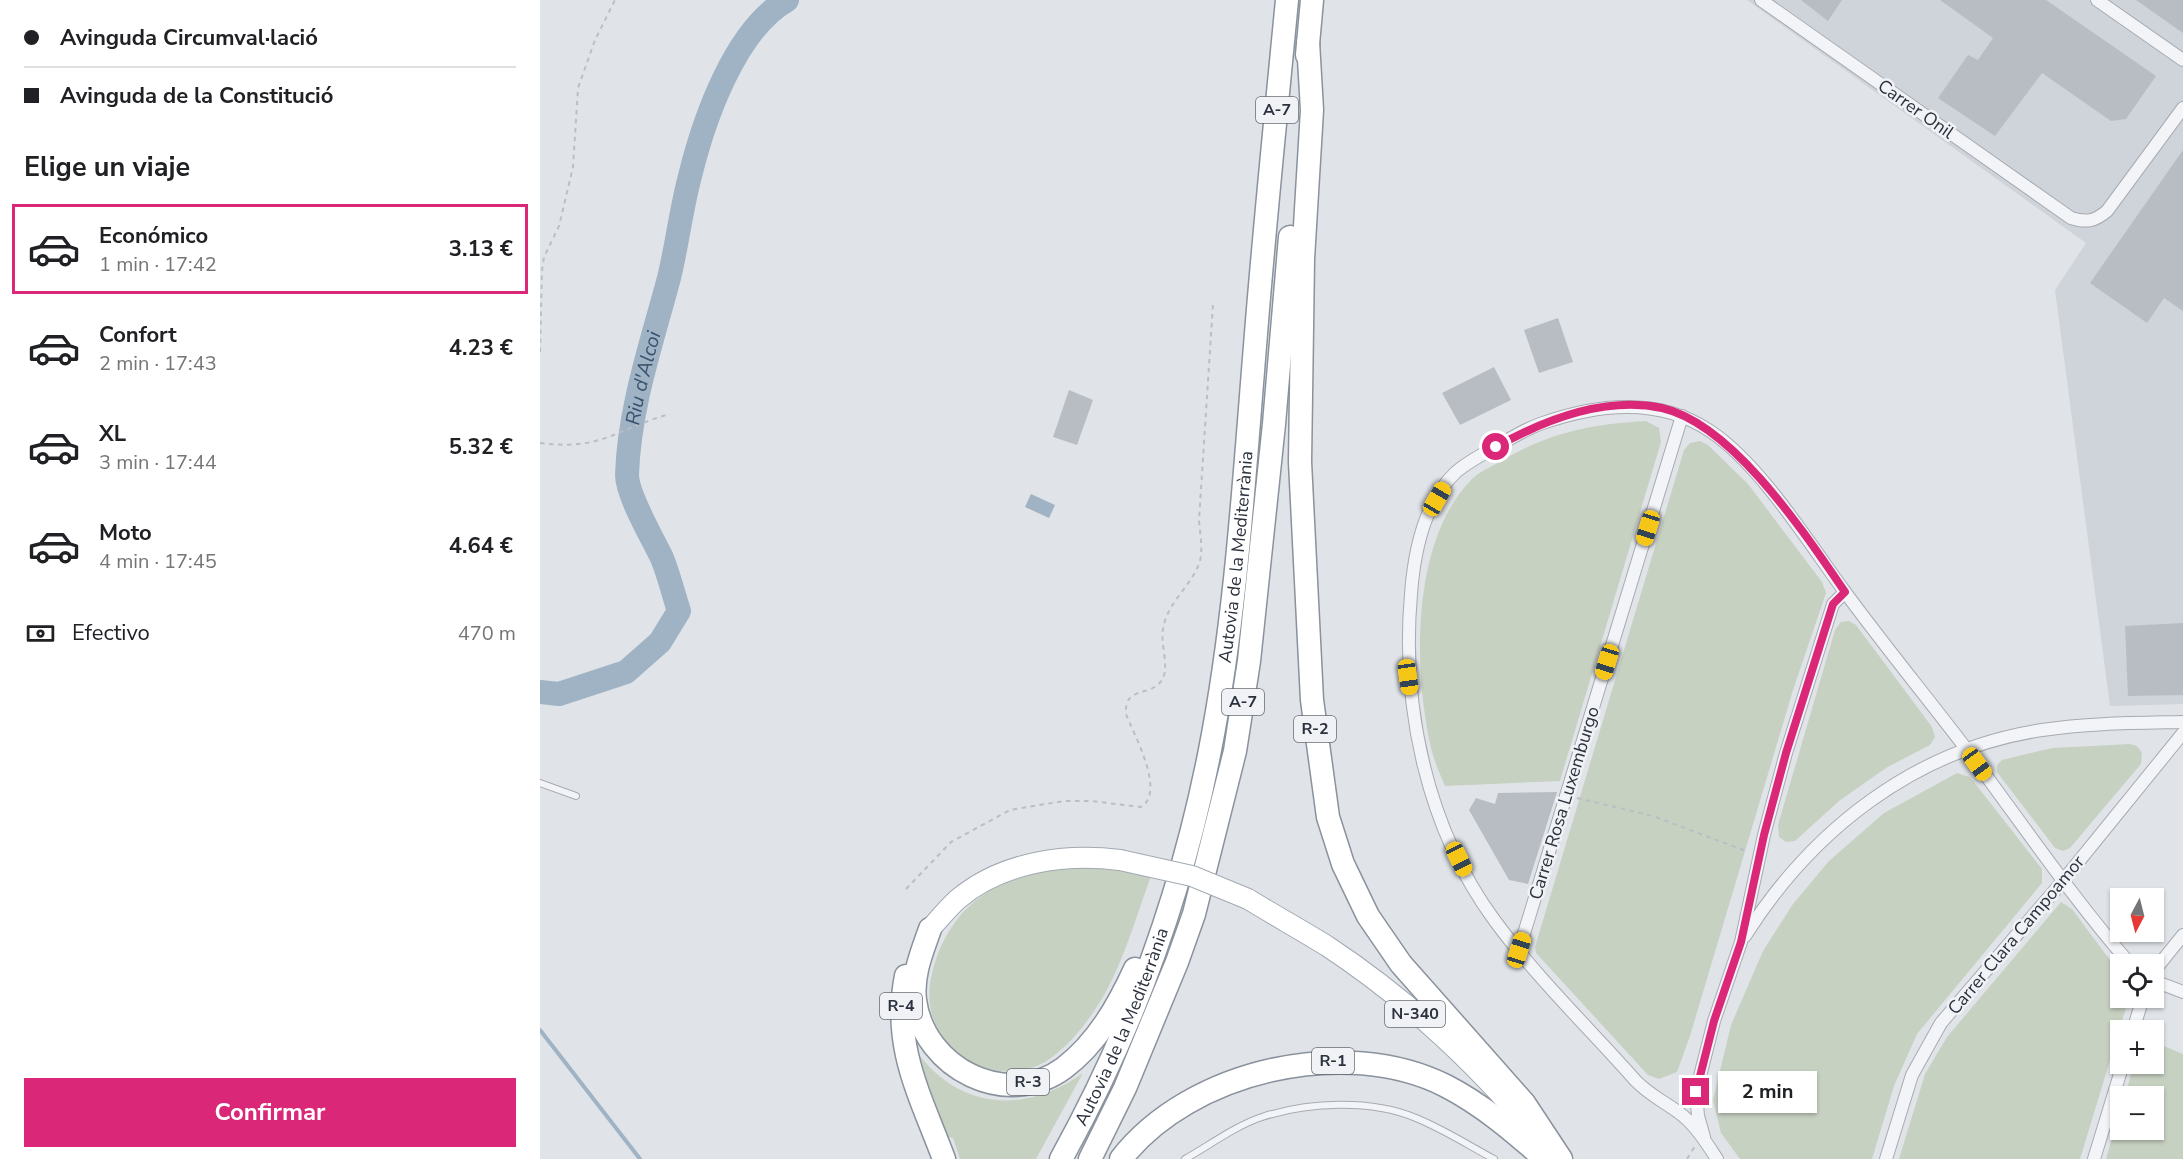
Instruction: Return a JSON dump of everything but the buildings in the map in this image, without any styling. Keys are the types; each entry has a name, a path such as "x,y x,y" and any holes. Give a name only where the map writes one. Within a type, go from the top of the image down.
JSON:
{"highway":[{"name":"Autovia de la Mediterrània","path":"1061,1159 1089,1108 1150,968 1194,824 1210,748 1230,615 1287,0"},
{"name":"R-2","path":"1312,0 1308,42 1312,110 1298,221 1302,497 1312,700 1328,818 1343,864 1368,915 1401,964 1524,1103 1561,1159"},
{"name":"Autovia de la Mediterrània","path":"1090,1159 1130,1078 1194,914 1236,751 1252,637 1298,221"},
{"name":"R-3","path":"930,929 916,971 915,999 929,1039 941,1057 977,1079 1025,1083 1047,1078 1064,1068 1107,1022 1134,972 1149,935 1168,911"},
{"name":"R-4","path":"930,929 915,947 907,969 901,1001 901,1030 905,1055 944,1159"},
{"name":"R-1","path":"1120,1159 1154,1127 1185,1105 1215,1090 1255,1074 1327,1061 1365,1063 1411,1073 1445,1085 1499,1118 1545,1159"}],"main road":[{"name":"N-340","path":"930,929 958,899 1005,872 1033,864 1067,858 1096,857 1192,876 1248,899 1328,947 1401,1002 1505,1098 1555,1159"}],"street":[{"name":"Carrer Onil","path":"1761,0 2071,218 2091,222 2108,211 2183,108"},
{"path":"2097,0 2183,60"},
{"path":"1717,1159 1706,1141 1682,1114 1645,1091 1494,920 1466,874 1444,828 1416,731 1408,677 1408,626 1412,576 1419,540 1431,510 1456,472 1482,454 1533,427 1587,411 1613,408 1662,408 1705,428 1727,443 1751,469 1966,749 2062,882 2122,954"},
{"name":"Carrer Rosa Luxemburgo","path":"1519,950 1682,416"},
{"path":"1706,1141 1698,1116 1696,1092 1714,1021 1741,942 1759,855 1786,753 1833,604 1845,592"},
{"path":"1741,942 1787,875 1852,813 1884,789 1966,749 2042,730 2183,722"},
{"name":"Carrer Clara Campoamor","path":"1886,1159 1908,1085 1930,1040 2183,733"},
{"path":"2164,959 2183,935"},
{"path":"2164,985 2183,992"},
{"path":"2094,1159 2120,1074"}],"lane":[{"path":"540,783 576,796"},
{"path":"1185,1159 1261,1117 1288,1110 1333,1106 1387,1109 1415,1117 1494,1159"}],"path":[{"path":"540,352 544,257 559,226 573,167 578,88 584,66 615,0"},
{"path":"906,889 951,842 1010,810 1064,801 1091,801 1132,807 1141,807 1148,803 1152,791 1151,778 1126,714 1125,704 1130,696 1154,687 1162,680 1164,672 1163,628 1169,609 1199,564 1202,553 1199,520 1213,304"},
{"path":"540,443 557,446 593,443 670,414"},
{"path":"1566,796 1653,816 1759,855"}],"shaded area":[{"path":"1747,0 2183,0 2183,704 2110,706 2055,290 2086,243"}],"green space":[{"path":"1646,421 1659,428 1661,442 1560,781 1445,786 1432,753 1425,716 1420,644 1427,570 1437,536 1452,505 1478,474 1535,444 1588,428"},
{"path":"1700,441 1708,445 1748,484 1822,582 1826,593 1793,690 1690,1036 1677,1072 1659,1079 1648,1075 1536,953 1535,947 1684,450 1690,443"},
{"path":"1849,621 1856,625 1932,727 1935,737 1930,745 1886,768 1839,801 1795,841 1786,842 1779,837 1778,825 1835,630 1841,622"},
{"path":"2130,744 2137,746 2142,753 2141,764 2070,848 2063,851 2055,848 1997,772 1997,765 2002,760 2052,748"},
{"path":"1957,773 1970,777 2042,869 2042,883 1917,1034 1894,1086 1872,1159 1740,1159 1721,1133 1713,1100 1731,1025 1763,951 1793,904 1829,861 1884,813"},
{"path":"1095,867 1151,876 1117,970 1098,1005 1062,1049 1045,1062 1029,1069 995,1070 979,1066 964,1058 951,1048 940,1034 933,1018 930,1002 932,971 949,932 964,912 981,897 1000,885 1044,872"},
{"path":"2061,902 2072,909 2110,960 2110,1008 2126,1008 2122,1020 2110,1020 2110,1060 2080,1159 1899,1159 1925,1074 1947,1037"},
{"path":"2164,1046 2183,1054 2183,1159 2106,1159 2111,1140 2164,1140 2164,1086 2128,1086 2131,1074 2164,1074"},
{"path":"915,1049 932,1069 951,1084 971,1094 993,1100 1015,1100 1038,1096 1061,1087 1083,1073 1036,1159 960,1159 953,1138 944,1136"}],"water":[{"path":"1031,494 1055,505 1049,518 1025,507"}],"waterway":[{"name":"Riu d'Alcoi","path":"540,692 559,694 626,672 660,642 679,611 662,558 628,484 632,425 642,375 669,278 696,153 713,103 737,54 752,32 768,14 787,0"},
{"path":"540,1030 640,1159"}],"route":[{"path":"1496,447 1533,427 1587,411 1640,406 1662,408 1682,416 1727,443 1751,469 1821,557 1845,592 1833,604 1786,753 1764,835 1741,942 1728,974 1696,1092"}]}
